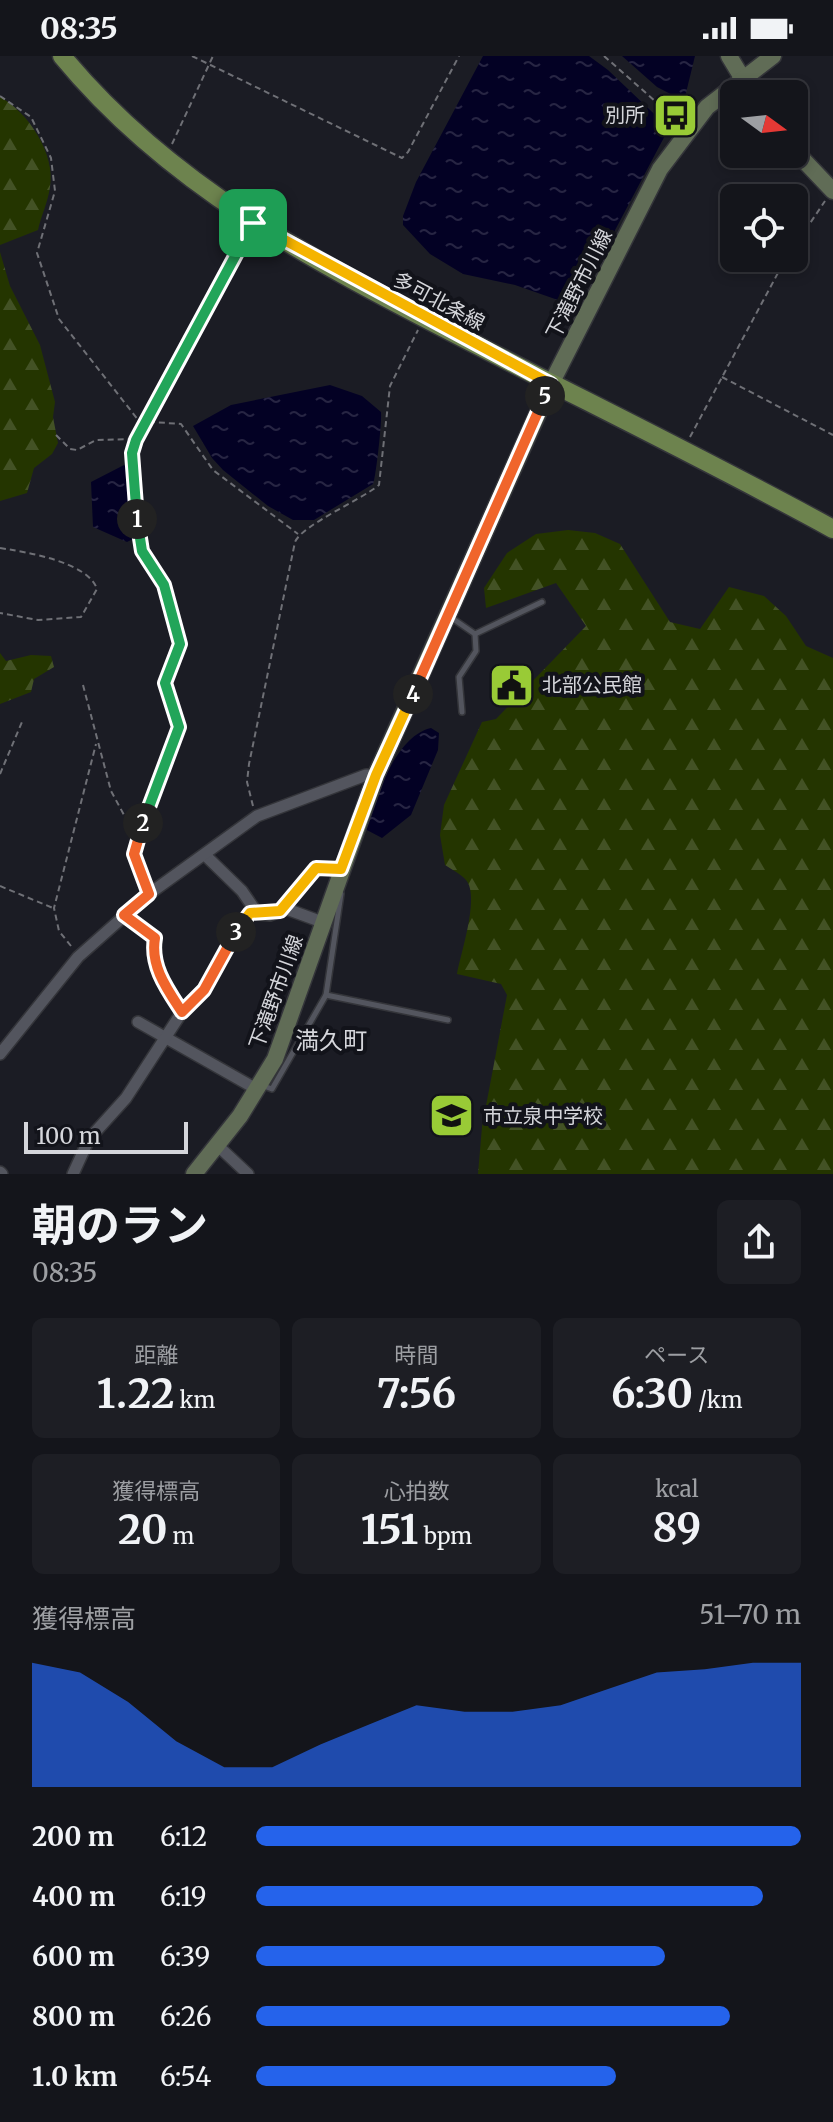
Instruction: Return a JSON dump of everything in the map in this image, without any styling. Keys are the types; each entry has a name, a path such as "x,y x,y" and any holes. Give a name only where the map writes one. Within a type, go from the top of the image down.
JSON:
{"main road":[{"name":"多可北条線","path":"62,56 84,83 164,160 253,223 426,319 833,529"},
{"path":"729,56 741,79"},
{"name":"下滝野市川線","path":"194,1174 259,1088 285,1036 338,876 376,775 551,384 660,169 687,129 741,79 773,56"},
{"path":"808,165 833,191"}],"street":[{"path":"0,1054 78,957 149,894 257,816 366,775 376,775"},
{"path":"205,855 242,891 257,913"},
{"path":"73,1174 89,1139 126,1098 182,1012 204,990 241,922 250,913 270,915 284,908 316,868 338,876"},
{"path":"284,908 322,922"},
{"path":"124,915 155,938 152,954 155,967 182,1012"},
{"path":"138,1022 259,1088"},
{"path":"216,1144 248,1174"}],"lane":[{"path":"475,634 542,602"},
{"path":"449,615 475,634"},
{"path":"462,712 459,677 476,651 475,634"},
{"path":"259,1088 272,1089 326,995 341,893 338,876"},
{"path":"326,995 448,1020"}],"path":[{"path":"192,56 402,158 459,56"},
{"path":"164,160 213,56"},
{"path":"604,56 687,129"},
{"path":"0,96 31,117 51,158 55,191 37,253 59,319 139,421 181,424 213,470 298,534"},
{"path":"808,227 833,191"},
{"path":"149,894 136,863 137,838 179,727 165,683 180,644 164,585 139,543 132,453 136,440 253,223"},
{"path":"682,452 778,272"},
{"path":"257,816 247,782 248,773 298,534 379,485 390,386 426,319"},
{"path":"722,377 833,435"},
{"path":"56,435 70,449 77,450 96,440 136,440"},
{"path":"0,548 53,560 84,573 94,581 97,589 81,617 38,620 0,613"},
{"path":"83,685 96,744 117,806 137,838"},
{"path":"0,774 22,722"},
{"path":"78,957 59,931 54,908 96,744"},
{"path":"0,886 54,908"}],"green space":[{"path":"0,97 30,123 38,135 51,174 38,230 0,245"},
{"path":"0,252 10,286 40,345 55,402 53,417 58,443 52,454 34,468 27,493 0,501"},
{"path":"568,530 595,533 620,544 670,622 700,629 729,587 764,596 786,616 806,646 833,658 833,1174 478,1174 482,1127 507,995 501,984 457,974 471,898 466,880 445,865 440,835 444,805 482,722 496,719 586,626 556,583 486,608 484,588 507,553 536,534"},
{"path":"0,653 6,661 31,655 51,656 54,667 34,679 31,692 0,704"}],"water":[{"path":"483,56 589,56 669,128 575,306 515,285 463,274 430,254 403,225 403,216 416,182"},
{"path":"622,56 695,56 684,101 657,87"},
{"path":"330,385 362,396 381,412 378,449 373,484 314,520 293,520 268,506 223,470 193,426 231,405"},
{"path":"124,465 129,468 133,539 127,542 93,527 91,482"},
{"path":"431,728 439,733 438,750 411,815 382,838 363,828 397,755 418,733"}],"place":[{"name":"別所","path":"676,115"},
{"name":"北部公民館","path":"511,685"},
{"name":"市立泉中学校","path":"452,1116"}],"district":[{"name":"満久町","path":"331,1041"}],"route":[{"path":"253,223 551,384 376,775 341,869 316,868 280,911 270,915 250,913 241,922 204,990 182,1012 155,967 152,954 155,938 124,915 149,894 134,854 159,773 179,727 165,683 180,644 164,585 139,543 132,453 136,440 253,223"}]}
